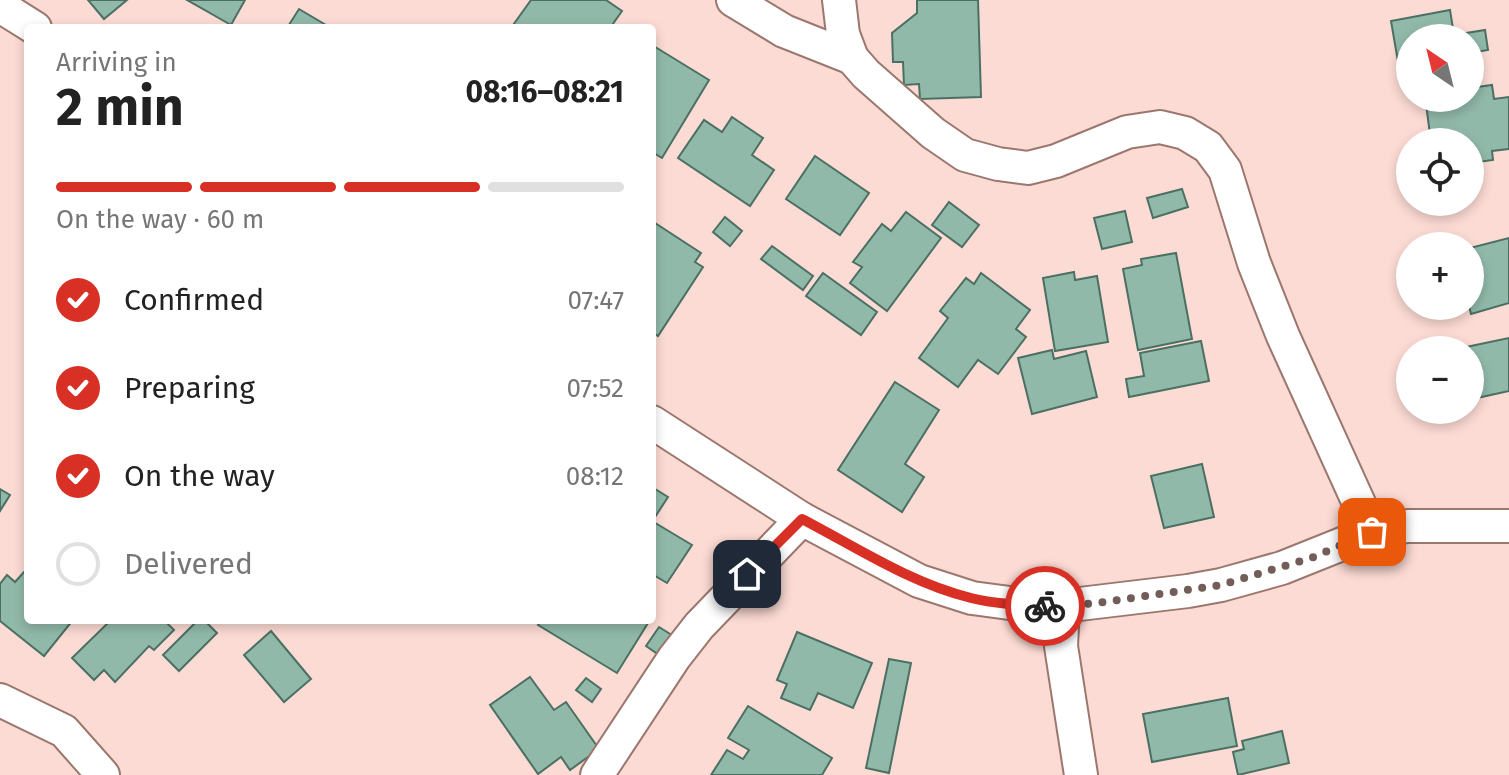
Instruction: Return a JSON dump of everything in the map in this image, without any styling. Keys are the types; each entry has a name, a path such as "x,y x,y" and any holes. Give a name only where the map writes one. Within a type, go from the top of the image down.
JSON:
{"street":[{"path":"733,0 784,31 852,58"},
{"path":"839,0 843,34 852,58 933,133 965,155 1028,168 1056,161 1127,132 1160,127 1185,133 1208,147 1225,170 1254,263 1283,336 1372,532"},
{"path":"0,6 29,24"},
{"path":"656,425 802,519 919,581 972,598 1025,605 1063,606 1221,585 1311,558 1372,532 1407,526 1509,526"},
{"path":"597,775 674,658 699,626 802,519"},
{"path":"1063,606 1061,646 1081,775"},
{"path":"0,700 64,731 103,775"}],"building":[{"path":"88,0 127,0 104,19"},
{"path":"187,0 245,0 229,24"},
{"path":"531,0 606,0 622,11 613,24 514,24"},
{"path":"917,0 978,0 981,97 920,99 919,84 904,85 903,62 893,62 892,33 917,13"},
{"path":"299,9 324,24 290,24"},
{"path":"1450,10 1452,24 1396,24 1396,50 1391,21"},
{"path":"1484,30 1485,30 1488,50 1484,51"},
{"path":"656,47 709,80 662,158 656,154"},
{"path":"1492,85 1494,99 1509,97 1509,149 1492,151 1493,160 1484,161 1484,128 1429,128 1427,112 1484,112 1484,86"},
{"path":"732,117 763,138 752,155 774,170 750,206 678,158 704,120 722,132"},
{"path":"815,156 869,193 840,235 786,199"},
{"path":"1182,189 1188,207 1153,218 1147,198"},
{"path":"949,202 979,225 962,247 932,225"},
{"path":"1125,211 1132,242 1102,249 1094,218"},
{"path":"906,212 941,238 887,311 850,283 862,267 853,262 882,224 891,231"},
{"path":"725,217 742,231 730,246 713,232"},
{"path":"656,224 701,253 695,262 703,267 658,336"},
{"path":"1509,238 1509,303 1484,310 1484,244"},
{"path":"772,246 813,276 803,290 761,259"},
{"path":"1176,253 1192,339 1138,350 1123,269 1142,265 1141,259"},
{"path":"1074,272 1075,280 1097,276 1108,342 1055,351 1043,278"},
{"path":"823,273 877,312 861,335 806,296"},
{"path":"981,273 1030,310 1016,329 1026,337 998,374 978,360 958,387 919,358 948,318 940,311 966,278 974,284"},
{"path":"1509,338 1509,391 1484,396 1484,343"},
{"path":"1201,341 1209,381 1129,397 1126,379 1144,376 1140,353"},
{"path":"1052,350 1054,359 1086,351 1097,397 1032,414 1018,358"},
{"path":"895,382 939,410 905,464 924,477 902,512 838,470"},
{"path":"1202,464 1214,517 1164,528 1151,476"},
{"path":"0,489 10,495 0,511"},
{"path":"656,490 668,497 656,515"},
{"path":"656,523 692,545 667,583 656,576"},
{"path":"24,572 24,624 70,624 44,656 0,621 0,584 7,575 15,582"},
{"path":"107,624 168,624 174,630 154,650 149,646 115,682 104,670 94,680 72,658"},
{"path":"194,624 208,624 217,633 179,671 163,655"},
{"path":"539,624 647,624 617,673"},
{"path":"659,627 675,637 662,657 646,646"},
{"path":"271,631 311,679 284,702 244,655"},
{"path":"797,632 872,663 853,708 818,693 810,710 781,698 787,684 777,680"},
{"path":"889,659 911,663 889,773 866,768"},
{"path":"530,677 554,710 566,702 599,749 570,770 561,757 538,774 490,705"},
{"path":"586,678 601,689 592,702 576,690"},
{"path":"1228,698 1237,746 1152,762 1143,714"},
{"path":"748,706 832,758 822,775 711,775 727,750 743,759 749,750 728,738"},
{"path":"1282,731 1289,763 1238,775 1233,752 1244,749 1242,741"}],"way so far":[{"path":"1045,606 1098,603 1221,585 1311,558 1372,532"}],"route":[{"path":"747,574 802,519 919,581 972,598 1045,606"}]}
